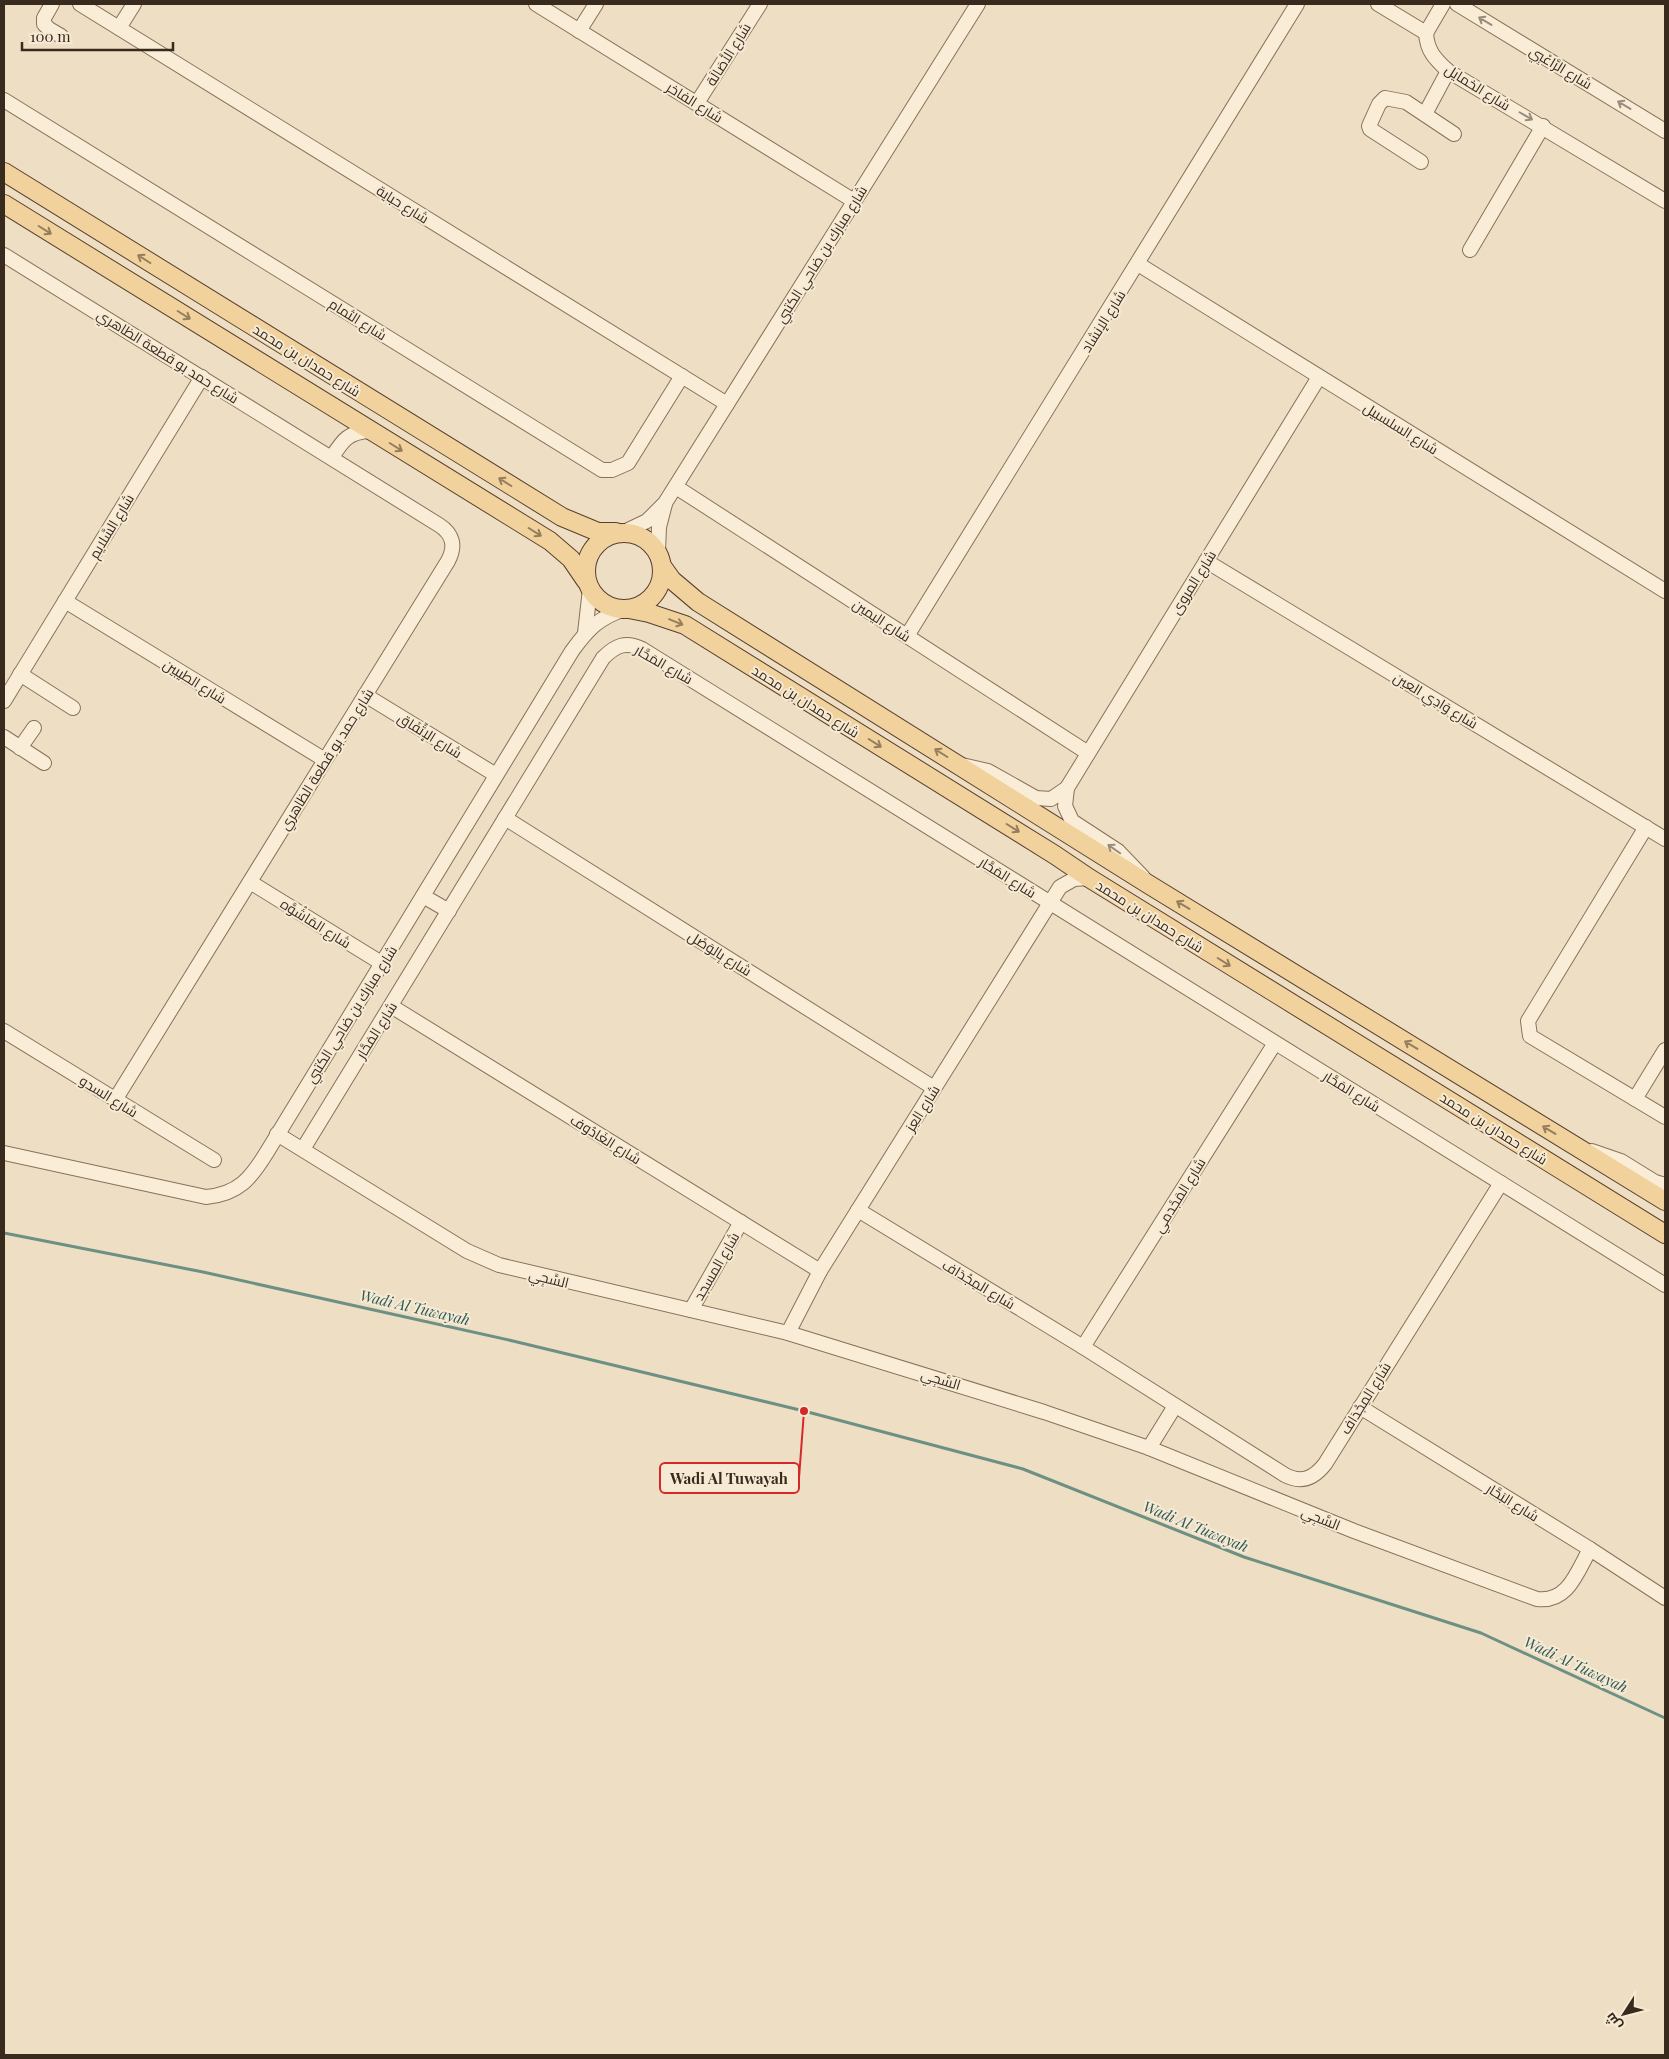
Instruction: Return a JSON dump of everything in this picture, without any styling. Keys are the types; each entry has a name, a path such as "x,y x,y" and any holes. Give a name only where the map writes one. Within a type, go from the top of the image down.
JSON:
{"main road":[{"name":"شارع حمدان بن محمد","path":"4,172 562,517 598,532 620,532"},
{"name":"شارع حمدان بن محمد","path":"4,204 550,541 571,559 588,585"},
{"path":"620,532 644,538 660,559 660,583 650,598 641,605 627,609 614,608 604,604 596,597 588,585 585,568 588,556 595,545 604,537 620,532"},
{"name":"شارع حمدان بن محمد","path":"660,559 672,580 698,602 961,765 1148,884 1665,1201"},
{"name":"شارع حمدان بن محمد","path":"627,609 649,613 685,626 1665,1234"}],"street":[{"path":"52,4 44,18 44,24 61,36"},
{"name":"شارع حباية","path":"80,4 727,404"},
{"path":"119,28 134,4"},
{"name":"شارع الفاخر","path":"536,4 854,201"},
{"path":"579,31 596,4"},
{"name":"شارع الأَصَالَة","path":"697,103 760,4"},
{"name":"شارع مبارك بن ضاحي الكتبي","path":"620,532 647,521 665,503 676,487 978,4"},
{"name":"شارع الإنشاد","path":"907,636 1297,4"},
{"path":"1378,4 1426,33 1443,4"},
{"name":"شارع الرَّاعْبِي","path":"1457,4 1665,130"},
{"name":"شارع الخمايل","path":"1426,33 1429,50 1434,58 1448,70 1665,201"},
{"path":"1425,114 1448,70"},
{"path":"1421,162 1371,131 1369,126 1379,104 1385,98 1406,102 1454,134"},
{"name":"شارع الثمام","path":"4,100 602,470 612,470 628,463 682,376"},
{"path":"1470,250 1543,126"},
{"name":"شارع حمد بو قطعة الظاهري","path":"4,255 332,457 443,528 450,535 453,546 448,561 115,1100"},
{"name":"شارع السلسبيل","path":"1138,264 1665,591"},
{"name":"شارع السَّلايم","path":"4,701 202,377"},
{"name":"شارع المروى","path":"1067,788 1319,377"},
{"path":"340,411 343,440"},
{"path":"332,457 343,440 356,433 370,431"},
{"name":"شارع اليمين","path":"676,487 1088,753"},
{"name":"شارع مبارك بن ضاحي الكتبي","path":"660,559 659,527 665,503"},
{"name":"شارع وَادِي العين","path":"1206,561 1665,839"},
{"name":"شارع مبارك بن ضاحي الكتبي","path":"585,633 588,585"},
{"name":"شارع الطيبين","path":"65,601 324,760"},
{"name":"شارع مبارك بن ضاحي الكتبي","path":"4,1153 206,1197 228,1193 246,1182 383,964 496,775 585,633 603,618 627,609"},
{"name":"شارع المَحَّار","path":"303,1149 603,658 617,645 626,644 642,649 1665,1285"},
{"path":"20,674 73,708"},
{"name":"شارع الإتِّفَاق","path":"365,695 496,775"},
{"path":"20,748 34,728"},
{"path":"4,737 44,763"},
{"path":"961,765 988,771 1036,798 1051,799 1067,788"},
{"path":"1067,788 1065,806 1072,820 1118,851 1134,866 1148,884"},
{"name":"شارع بِالوَصْل","path":"505,818 934,1088"},
{"path":"1646,827 1528,1021 1530,1036 1665,1117"},
{"path":"1055,855 1061,870 1060,887"},
{"path":"1060,887 1074,879 1089,878"},
{"name":"شارع المَاشُوَّه","path":"250,882 383,964"},
{"name":"شارع العِز","path":"788,1333 820,1271 1060,887"},
{"path":"423,896 449,911"},
{"name":"شارع الغَادُوف","path":"391,1006 820,1271"},
{"name":"شارع السدو","path":"4,1032 214,1160"},
{"name":"شارع المَجْدمي","path":"1083,1348 1275,1043"},
{"path":"1635,1099 1665,1050"},
{"name":"السَّجِي","path":"277,1134 483,1259 516,1270 788,1333 1044,1412 1149,1448 1354,1531 1537,1600 1555,1598 1563,1594 1590,1549"},
{"path":"1579,1148 1611,1157 1655,1182 1665,1185"},
{"name":"شارع المِجْدَاف","path":"858,1210 1285,1475 1298,1480 1311,1478 1321,1470 1501,1183"},
{"name":"شارع المسجد","path":"691,1310 741,1222"},
{"path":"1149,1448 1175,1406"},
{"name":"شارع البَحَّار","path":"1360,1407 1590,1549 1665,1598"}],"waterway":[{"name":"Wadi Al Tuwayah","path":"4,1233 203,1272 513,1341 804,1411 1023,1469 1244,1557 1481,1633 1665,1718"}],"place":[{"name":"Wadi Al Tuwayah","path":"804,1411"}]}
